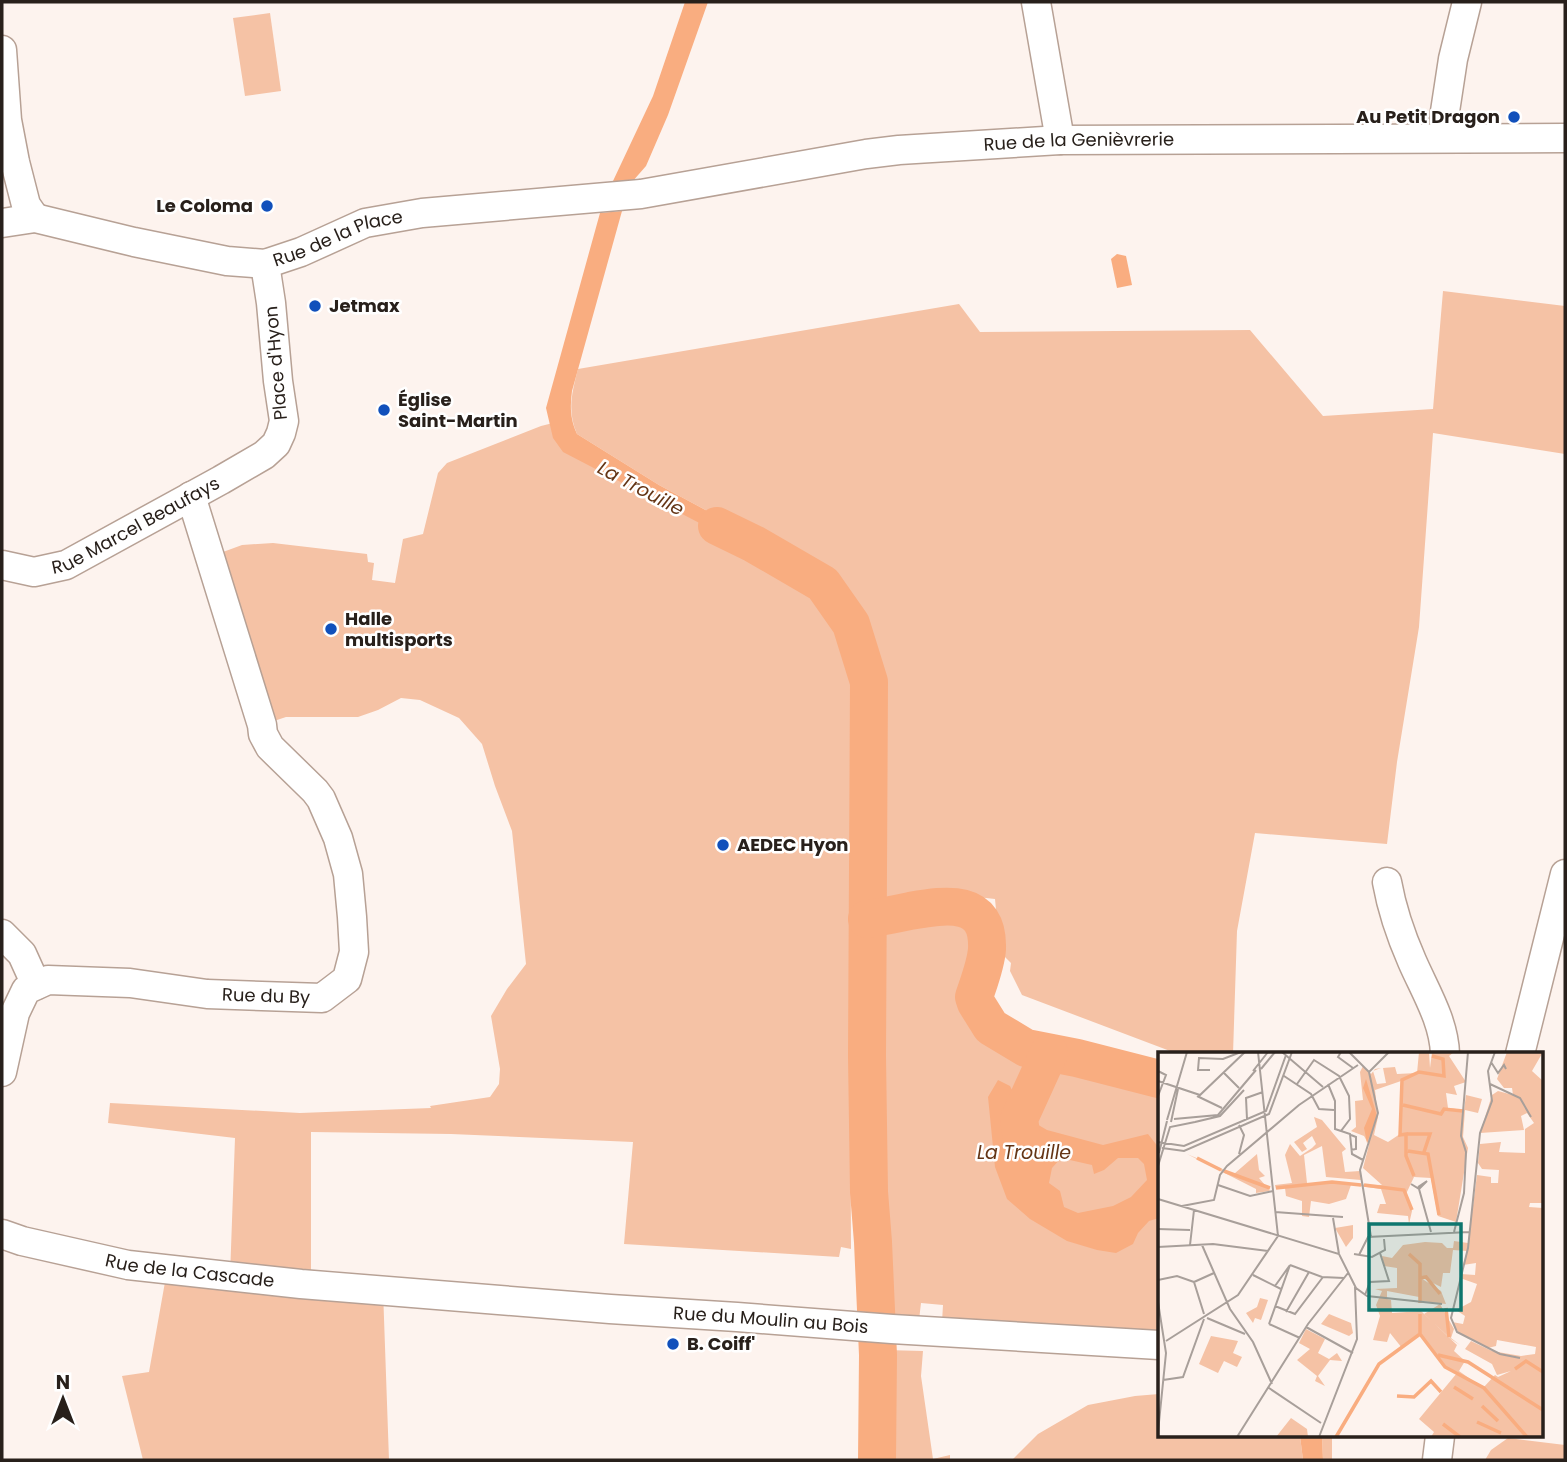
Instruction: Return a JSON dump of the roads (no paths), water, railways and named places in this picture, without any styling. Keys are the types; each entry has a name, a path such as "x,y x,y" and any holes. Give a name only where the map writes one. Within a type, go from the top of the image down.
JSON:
{"street":[{"path":"1037,2 1060,140"},
{"path":"1448,138 1444,118 1453,59 1467,2"},
{"path":"2,50 7,120 20,186 26,205 35,218"},
{"path":"2,167 7,120"},
{"name":"Rue de la Genièvrerie","path":"596,197 641,194 900,150 1060,140 1565,138"},
{"name":"Rue de la Place","path":"2,223 35,218 227,261 265,264 301,252 365,223 422,213 596,197"},
{"name":"Place d'Hyon","path":"264,455 276,444 284,421 265,264"},
{"name":"Rue Marcel Beaufays","path":"2,565 34,572 65,565 264,455"},
{"name":"Rue du By","path":"36,985 48,980 130,983 207,994 323,998 347,979 354,952 352,917 348,874 338,838 321,799 270,747 263,734 191,496"},
{"path":"1520,1052 1565,874"},
{"path":"1387,882 1397,923 1433,1007 1445,1042 1445,1052"},
{"path":"2,933 22,954 36,985 26,990 15,1013 2,1072"},
{"name":"Rue de la Cascade","path":"2,1234 128,1265 383,1290"},
{"name":"Rue du Moulin au Bois","path":"383,1290 891,1329 1158,1345"},
{"path":"1437,1460 1440,1438"}],"water":[{"path":"685,2 708,2 668,115 646,166 632,182 613,181 653,96"},
{"path":"622,211 572,391 571,412 577,434 659,485 767,543 759,554 563,452 553,438 546,408 600,213"},
{"path":"1117,254 1126,256 1132,285 1117,288 1111,259"},
{"name":"La Trouille","path":"998,1080 1010,1086 1015,1096 1025,1089 1033,1101 1035,1123 1047,1130 1103,1145 1148,1134 1158,1147 1158,1218 1149,1221 1138,1233 1133,1244 1116,1253 1067,1241 1030,1219 1007,1199 995,1167 988,1097","holes":["1061,1158 1092,1165 1094,1174 1104,1170 1118,1158 1138,1158 1144,1164 1147,1180 1131,1197 1113,1206 1078,1213 1064,1207 1060,1191 1049,1183 1052,1168"]},
{"path":"868,1327 885,1328 884,1460 868,1460"},
{"path":"1300,1438 1322,1438 1323,1460 1303,1460"}],"waterway":[{"name":"La Trouille","path":"717,526 823,584 851,624 869,682 867,1056 869,1192 878,1355 877,1460"},
{"name":"La Trouille","path":"867,919 937,907 962,908 973,913 981,920 986,932 987,949 974,997 991,1027 1026,1048 1158,1079"},
{"name":"La Trouille","path":"1023,1146 1019,1119 1049,1053"}],"place":[{"name":"Au Petit Dragon","path":"1514,117"},
{"name":"Le Coloma","path":"267,206"},
{"name":"Jetmax","path":"315,306"},
{"name":"Église Saint-Martin","path":"384,410"},
{"name":"Halle multisports","path":"331,629"},
{"name":"AEDEC Hyon","path":"723,845"},
{"name":"B. Coiff'","path":"673,1344"}]}
